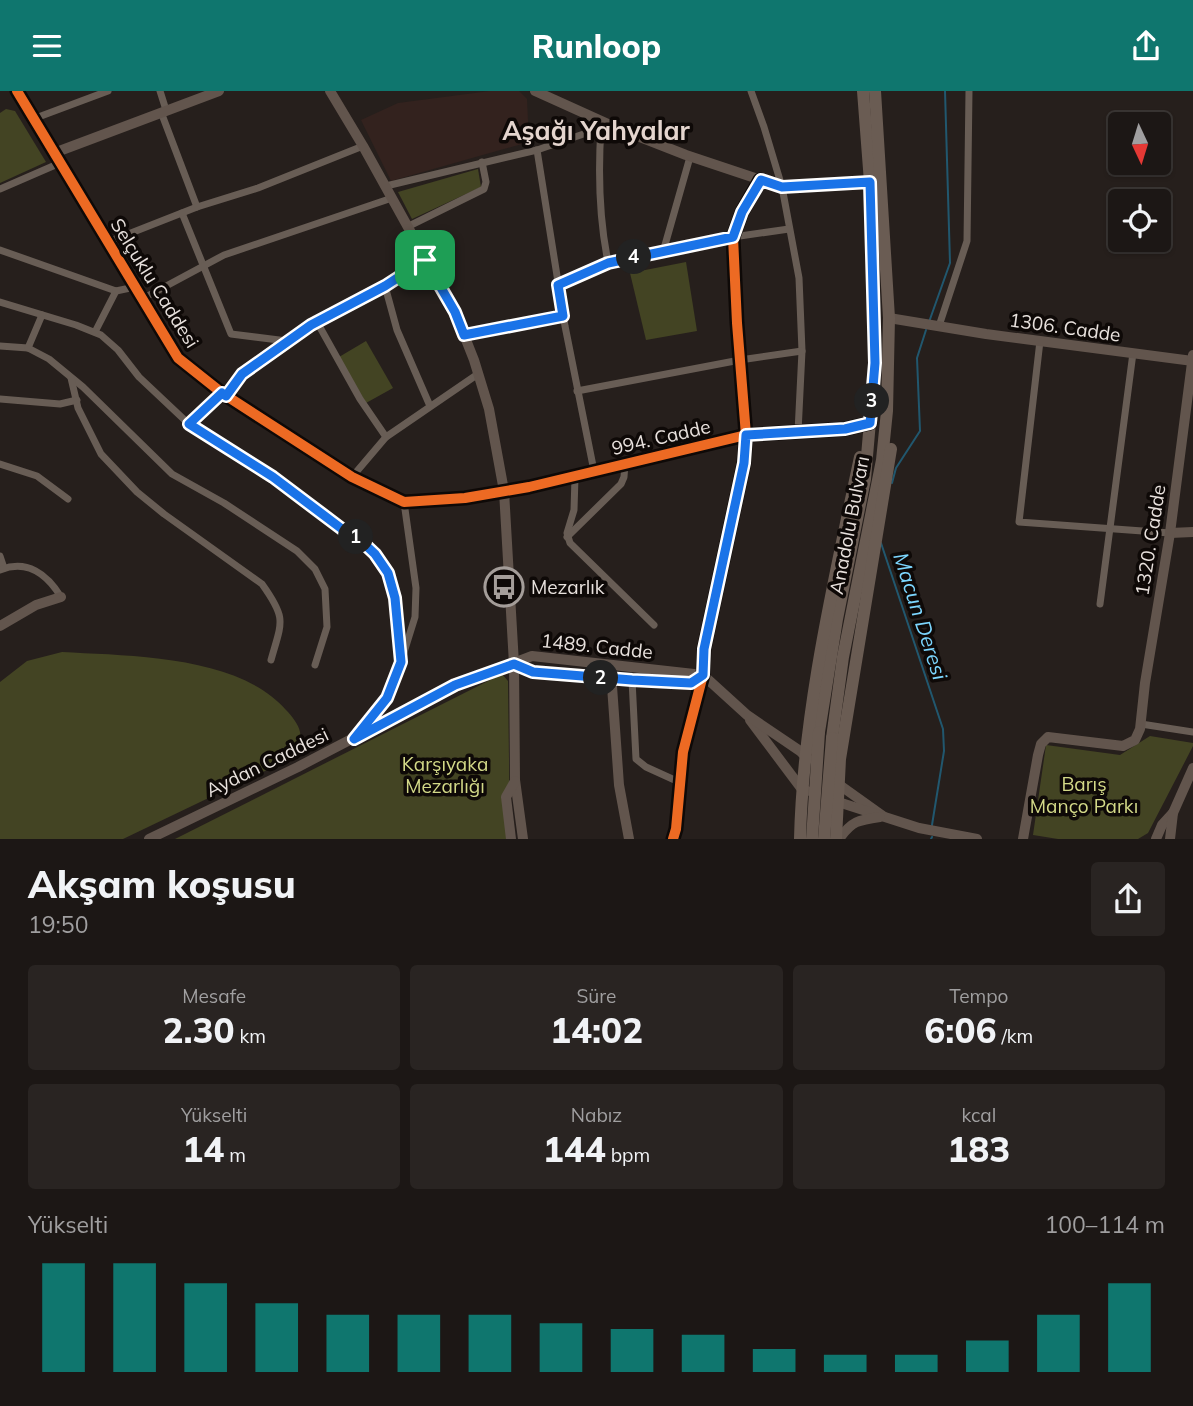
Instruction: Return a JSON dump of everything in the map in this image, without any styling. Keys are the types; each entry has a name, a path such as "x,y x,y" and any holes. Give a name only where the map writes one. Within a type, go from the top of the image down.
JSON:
{"main road":[{"name":"Anadolu Bulvarı","path":"812,839 819,732 864,479 875,363 870,182 863,91"},
{"name":"Anadolu Bulvarı","path":"824,839 832,738 843,657 882,460 887,411 889,318 875,91"},
{"path":"837,839 840,759 861,621 889,467 891,441 887,411"},
{"path":"800,839 801,788 819,670 860,454 870,423"}],"street":[{"name":"Selçuklu Caddesi","path":"16,91 178,358 224,394 352,477 404,502 446,500 504,491"},
{"path":"33,119 108,91"},
{"path":"160,91 163,111 197,207"},
{"path":"0,189 57,158 163,111 219,91"},
{"path":"330,91 455,312 478,374 495,433 504,491 514,664 515,781 523,839"},
{"path":"535,91 601,125 782,187 870,182"},
{"path":"751,91 782,187 799,278 802,351 798,432"},
{"path":"932,324 967,241 969,91"},
{"path":"386,186 537,150 601,125"},
{"path":"601,125 598,173 608,263"},
{"path":"108,242 197,207 258,188 363,146"},
{"path":"537,150 563,316 594,471"},
{"path":"663,252 690,157"},
{"path":"407,226 484,189 486,182 482,162"},
{"path":"673,839 683,752 703,675 704,649 744,463 746,435 733,237 742,212 761,180"},
{"path":"142,299 223,255 392,198"},
{"path":"182,213 231,334 288,341"},
{"path":"558,285 608,263 733,237 789,229"},
{"path":"0,250 116,291 135,287"},
{"path":"189,424 224,394 242,374 288,341 425,260"},
{"path":"385,286 397,330 430,406"},
{"path":"95,333 116,291"},
{"path":"0,302 95,333 118,351 139,377 189,424 273,477 342,529 357,537 375,554 388,573 395,598 401,662"},
{"path":"28,348 42,314"},
{"path":"464,335 563,316"},
{"name":"1306. Cadde","path":"889,318 1040,341 1193,359"},
{"path":"317,322 360,399 386,437"},
{"path":"1040,341 1019,522 1170,533 1193,532"},
{"path":"0,346 28,348 49,359 172,474 264,527 297,551 315,569 325,589 327,627 315,665"},
{"path":"577,391 802,351"},
{"path":"1100,604 1133,353"},
{"name":"1320. Cadde","path":"1141,725 1193,359"},
{"path":"352,477 386,437 478,374"},
{"path":"71,377 77,400 101,454 120,475 164,514 242,569 267,592 282,622 271,660"},
{"path":"0,399 60,404 77,400"},
{"name":"994. Cadde","path":"504,491 575,477 746,435 845,429 870,423"},
{"path":"567,537 621,484 625,463"},
{"path":"0,464 37,476 68,499"},
{"path":"575,477 574,510 567,537 570,543 654,625"},
{"path":"354,739 387,698 415,617 416,588 404,502"},
{"path":"0,556 2,569 30,567 43,574 61,597 36,605 0,626"},
{"name":"1489. Cadde","path":"514,664 532,656 703,675"},
{"name":"1489. Cadde","path":"514,664 533,672 632,680 691,683 703,675"},
{"name":"Aydan Caddesi","path":"149,839 354,739 455,685 514,664"},
{"path":"611,666 619,785 629,839"},
{"path":"703,675 747,715 883,816"},
{"path":"632,680 636,759 646,767 679,782"},
{"path":"747,715 753,727 801,788 837,803 919,828 977,839"},
{"path":"1023,839 1038,755 1041,744 1048,737 1123,745 1135,740 1141,725 1193,731"},
{"path":"1170,839 1173,813 1193,768"},
{"path":"511,839 506,797 515,781"},
{"path":"1156,839 1162,825 1173,813"},
{"path":"837,839 848,825 883,816"}],"shaded area":[{"path":"490,91 519,91 527,99 529,142 391,181 361,120 398,103"}],"green space":[{"path":"6,109 15,111 46,162 0,183 0,113"},
{"path":"478,169 481,187 412,219 398,192"},
{"path":"686,262 697,331 646,340 630,273"},
{"path":"366,341 393,388 366,403 339,357"},
{"path":"62,652 182,662 240,678 265,692 286,710 299,729 300,748 288,760 123,839 0,839 0,682 27,661"},
{"name":"Karşıyaka Mezarlığı","path":"502,674 508,681 510,839 175,839"},
{"name":"Barış Manço Parkı","path":"1150,736 1193,743 1193,746 1148,833 1138,839 1058,839 1033,835 1046,745 1120,755"}],"waterway":[{"name":"Macun Deresi","path":"929,322 950,263 945,91"},
{"name":"Macun Deresi","path":"892,483 896,468 920,431 917,358 926,330"},
{"name":"Macun Deresi","path":"881,543 943,729 944,751 932,825"}],"cycle path":[{"path":"17,91 178,358 222,393 352,477 404,502 465,498 529,487 746,435 845,429 870,423"},
{"path":"673,839 683,752 703,675 704,649 744,463 746,435 733,237 742,212 760,180"}],"place":[{"name":"Mezarlık","path":"504,587"}],"district":[{"name":"Aşağı Yahyalar","path":"596,130"}],"route":[{"path":"761,180 782,187 870,182 875,363 870,423 845,429 746,435 744,463 704,649 703,675 691,683 533,672 514,664 455,685 354,739 387,698 401,662 395,598 388,573 375,554 357,537 342,529 273,477 189,424 222,393 226,396 242,374 311,325 385,286 425,260 455,312 464,335 563,316 558,285 608,263 733,237 742,212 761,180"}]}
